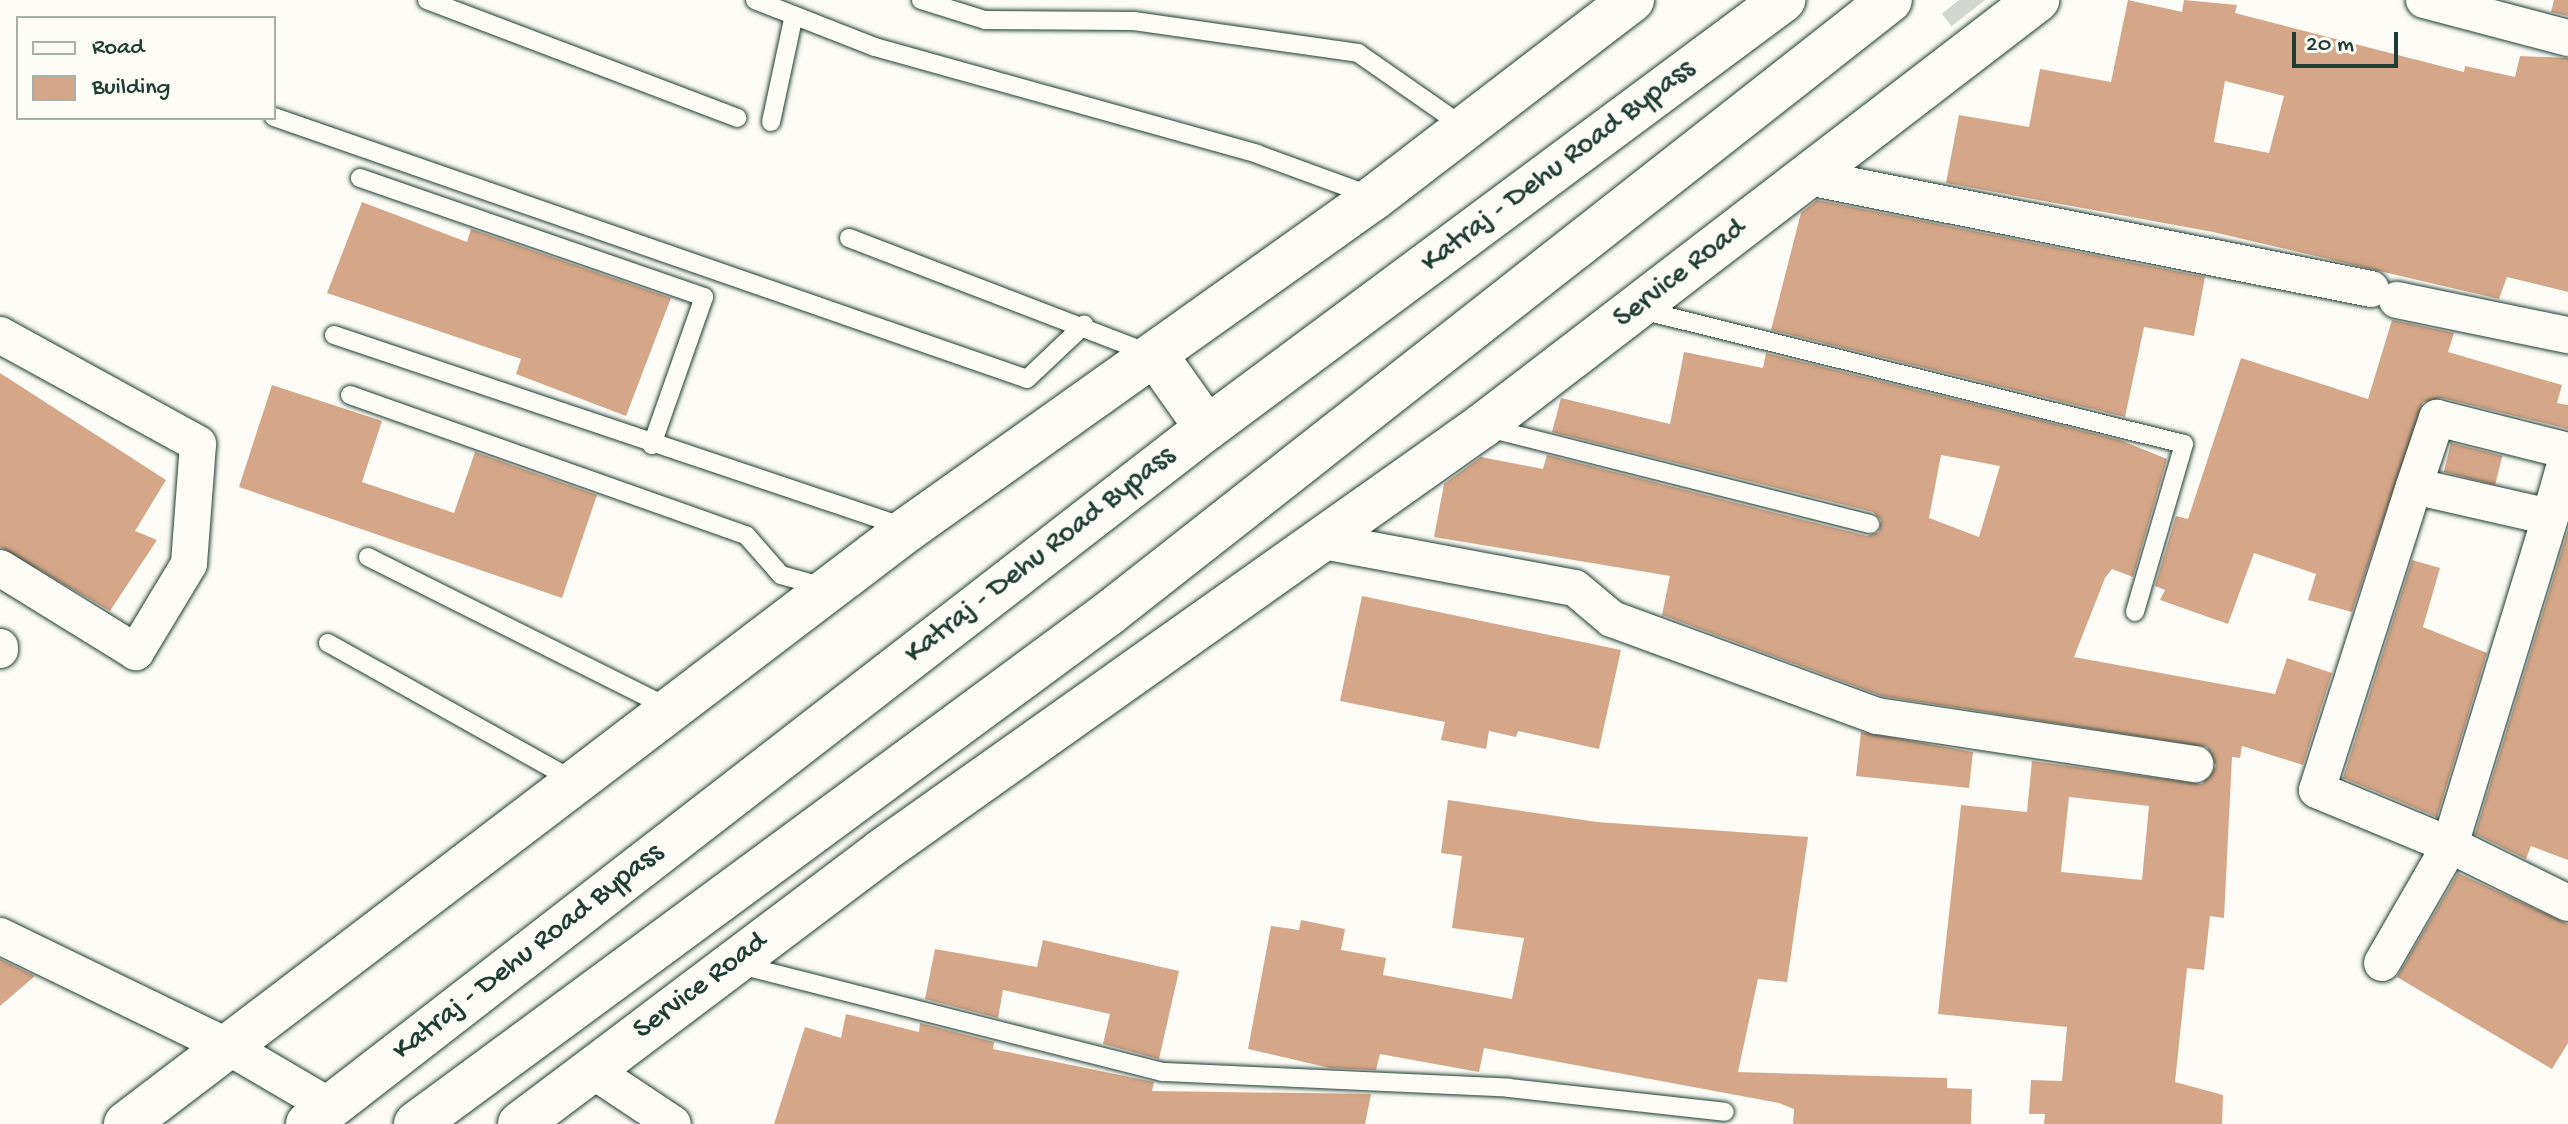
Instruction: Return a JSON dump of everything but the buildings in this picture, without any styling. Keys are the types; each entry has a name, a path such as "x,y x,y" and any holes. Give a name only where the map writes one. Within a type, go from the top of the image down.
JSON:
{"main road":[{"name":"Katraj - Dehu Road Bypass","path":"320,1115 1207,428 1783,0"},
{"path":"416,1124 1108,614 1890,0"},
{"name":"Service Road","path":"520,1124 882,851 1482,426 1638,309 1808,177 1978,25 2037,0"},
{"path":"126,1124 579,784 908,529 1156,356 1375,197 1623,2"},
{"path":"1156,356 1207,428"}],"street":[{"path":"2424,0 2551,23"},
{"path":"1808,177 2384,294 2568,335"},
{"path":"0,335 198,444 189,564 136,652 0,568"},
{"path":"2382,963 2450,845 2568,452 2437,418 2317,790 2450,845 2568,903"},
{"path":"2414,486 2550,517"},
{"path":"1318,540 1575,588 1612,619 1877,716 2195,764"},
{"path":"0,936 227,1046 320,1115"},
{"path":"592,1070 673,1124"}],"lane":[{"path":"427,0 737,118"},
{"path":"755,0 875,47 1257,154 1375,197"},
{"path":"921,0 985,20 1134,21 1358,53 1464,127"},
{"path":"771,122 794,15"},
{"path":"276,118 1027,379 1084,325"},
{"path":"360,178 704,297 652,445"},
{"path":"849,238 1084,325 1156,356"},
{"path":"1638,309 2184,444 2135,612"},
{"path":"334,335 908,529"},
{"path":"350,395 746,535 781,575 830,589"},
{"path":"1482,426 1870,524"},
{"path":"368,557 675,710"},
{"path":"328,643 579,784"},
{"path":"733,963 1163,1072 1509,1088 1725,1112"}],"tunnel":[{"path":"1959,0 1969,13"}]}
